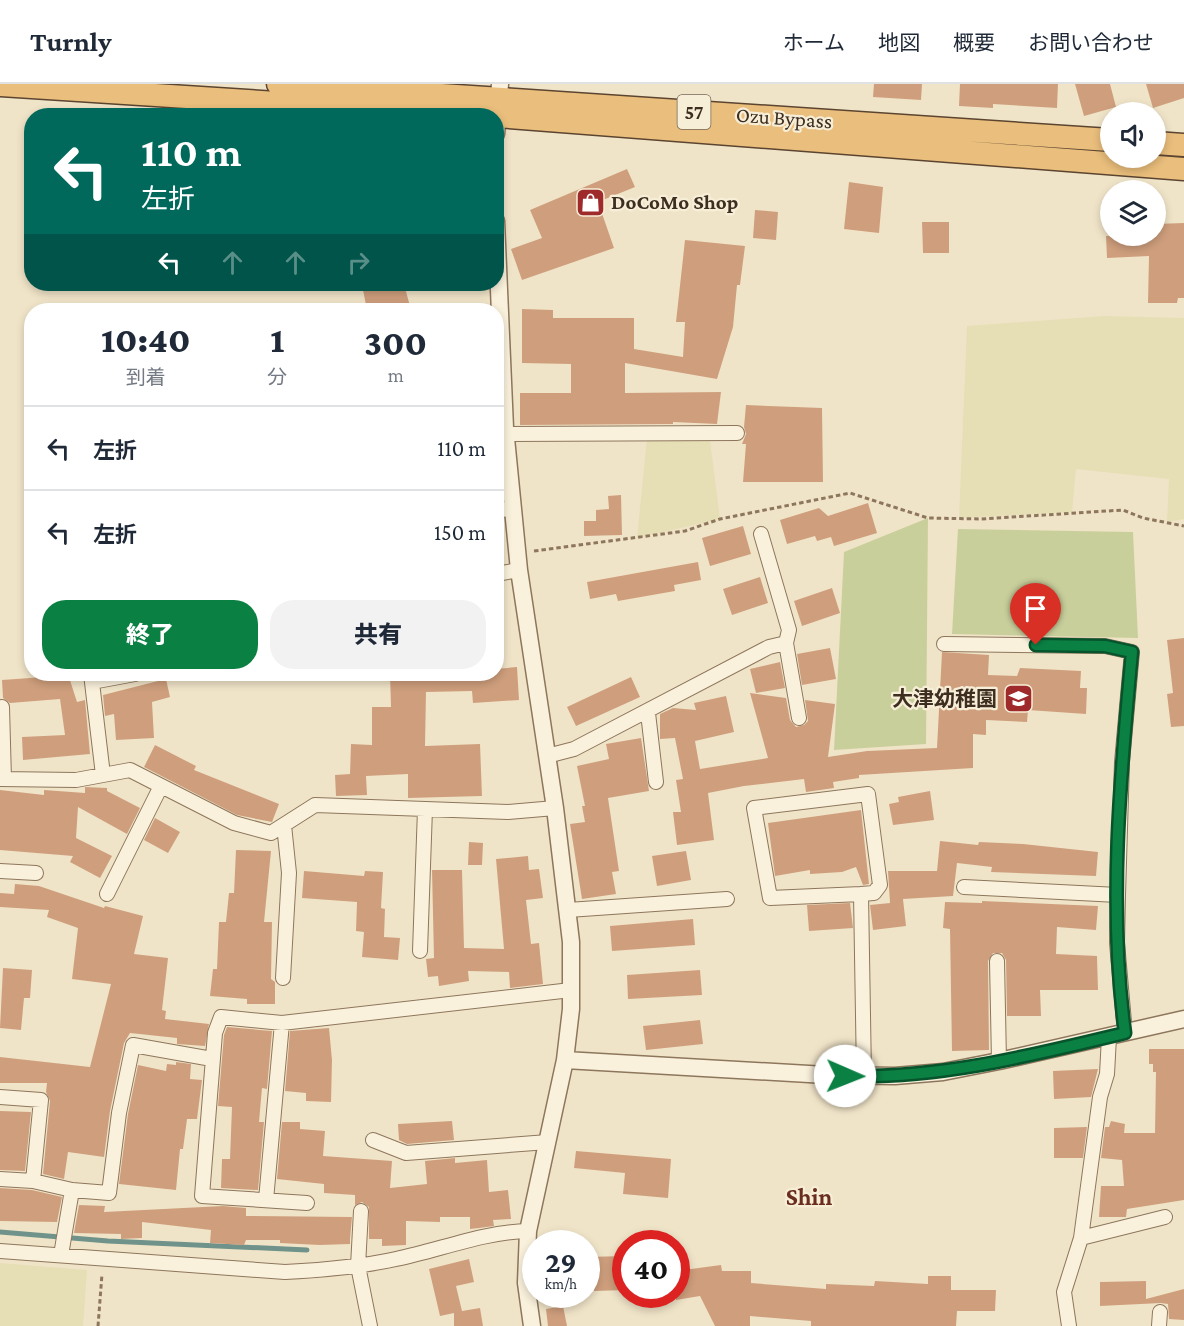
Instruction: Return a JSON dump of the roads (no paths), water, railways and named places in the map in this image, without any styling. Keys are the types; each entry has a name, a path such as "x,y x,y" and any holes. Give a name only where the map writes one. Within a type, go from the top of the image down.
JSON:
{"highway":[{"name":"Ozu Bypass","path":"278,84 1184,169"},
{"path":"0,85 356,108"},
{"name":"Ozu Bypass","path":"498,104 1100,139"},
{"path":"1166,144 1184,145"}],"street":[{"path":"504,427 506,434 505,510 517,553 555,808 568,910 571,990 565,1060 528,1230"},
{"path":"506,434 736,433"},
{"path":"761,534 789,630 786,643 799,718"},
{"path":"504,573 519,570"},
{"path":"547,756 574,749 648,713 769,647 786,643"},
{"path":"944,644 1105,646 1132,652 1122,762 1117,1035 1100,1097 1081,1238 1064,1292 1069,1326"},
{"path":"92,681 103,775"},
{"path":"2,707 2,779 76,780 130,771 234,823 271,833 315,805 508,812 555,808"},
{"path":"648,713 656,782"},
{"path":"107,894 161,786"},
{"path":"868,794 880,885 874,893 861,894 770,898 754,808 868,794"},
{"path":"420,951 425,809"},
{"path":"283,978 289,873 284,825"},
{"path":"0,871 36,873"},
{"path":"964,887 1118,895"},
{"path":"861,894 864,1076"},
{"path":"568,910 727,899"},
{"path":"997,961 999,1061"},
{"path":"307,1203 202,1196 212,1059 215,1033 221,1017 282,1023 571,990"},
{"path":"565,1060 864,1076 943,1072 1117,1035 1184,1018"},
{"path":"266,1200 282,1023"},
{"path":"0,1179 33,1181 72,1190 109,1193 119,1113 133,1045 212,1059"},
{"path":"0,1097 41,1100 33,1181"},
{"path":"373,1140 406,1153 548,1142"},
{"path":"61,1255 72,1190"},
{"path":"361,1211 358,1266 370,1326"},
{"path":"1081,1238 1165,1218"},
{"path":"0,1251 285,1272 358,1266 397,1259 504,1232 522,1231"},
{"path":"529,1308 532,1326"}],"waterway":[{"path":"0,1232 108,1241 307,1250"}],"place":[{"name":"DoCoMo Shop","path":"590,202"},
{"name":"大津幼稚園","path":"1018,699"}],"district":[{"name":"Shin","path":"809,1197"}]}
